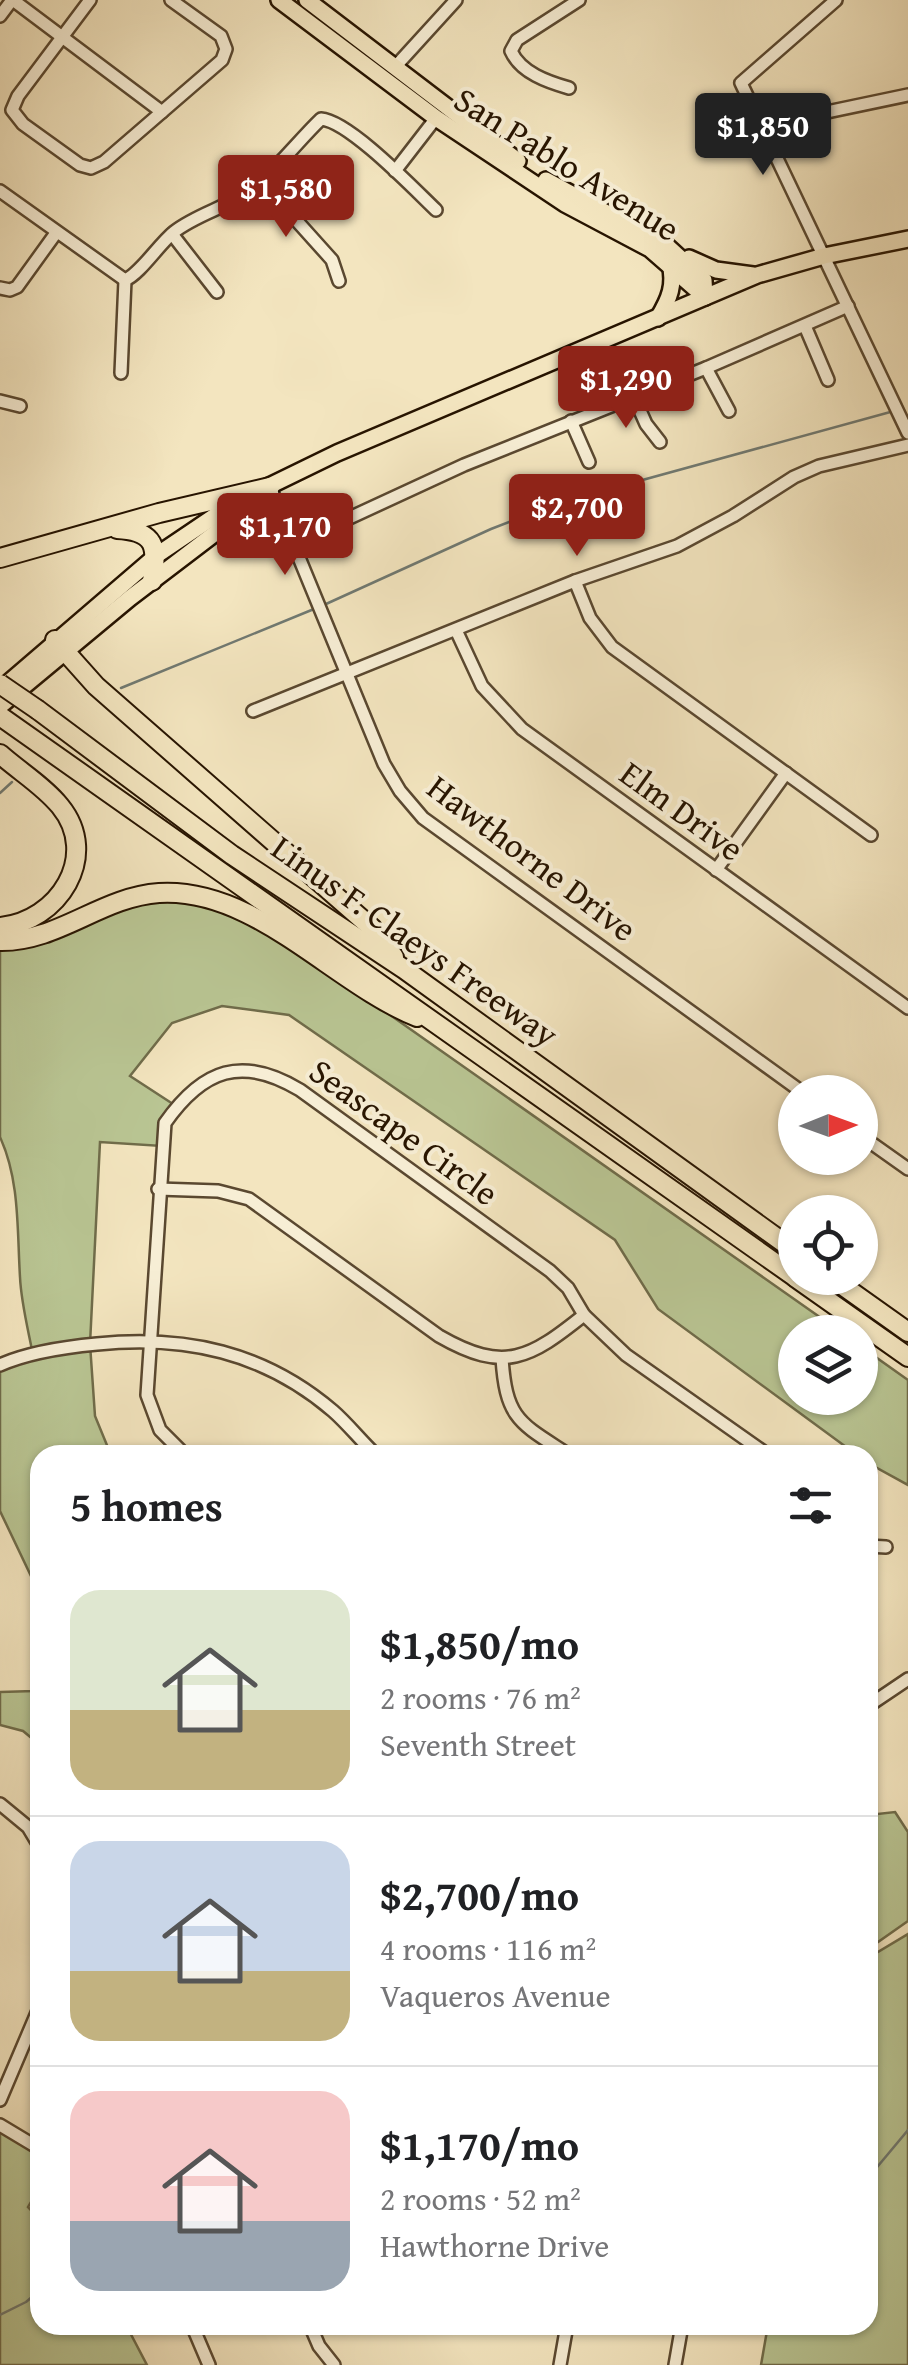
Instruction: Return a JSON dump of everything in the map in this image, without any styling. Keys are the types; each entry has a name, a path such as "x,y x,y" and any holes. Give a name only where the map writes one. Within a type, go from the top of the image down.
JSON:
{"highway":[{"path":"0,558 270,487"},
{"path":"106,528 135,530 150,539 157,556 152,581"},
{"path":"60,646 96,686 372,928 404,969"},
{"name":"Linus F. Claeys Freeway","path":"0,687 38,710 232,854 404,969 778,1238"},
{"name":"Linus F. Claeys Freeway","path":"0,716 778,1264"},
{"path":"0,754 62,808 74,843 71,876 51,906 18,925 0,926"},
{"path":"0,940 22,941 45,935 133,896 189,894 224,903 257,918 389,1006 450,1030"},
{"name":"Linus F. Claeys Freeway","path":"821,1295 908,1357"},
{"path":"856,1295 908,1332"}],"main road":[{"name":"San Pablo Avenue","path":"279,0 436,118 565,204 618,230 670,263 705,297"},
{"name":"San Pablo Avenue","path":"307,0 534,173 666,245 704,280 705,297"},
{"path":"0,706 157,556 229,504 338,453 756,276 824,256 908,239"},
{"path":"666,245 716,270 756,276"},
{"path":"658,318 671,294 670,263"},
{"path":"0,687 152,581 270,487"}],"street":[{"path":"0,16 12,0 162,112"},
{"path":"90,0 18,96 12,110 24,124 80,165 92,168 202,81 222,60 226,49 221,36 171,0"},
{"path":"395,67 456,0"},
{"path":"569,88 547,82 516,62 512,51 517,40 578,0"},
{"path":"836,0 741,82 908,432"},
{"path":"760,126 908,95"},
{"path":"396,171 436,118"},
{"path":"125,280 132,278 188,222 246,194 261,182 320,119 332,120 396,171 436,210"},
{"path":"261,182 332,260 339,281"},
{"path":"0,191 125,280"},
{"path":"0,288 17,287 56,233"},
{"path":"172,234 217,292"},
{"path":"121,373 125,280"},
{"path":"293,544 464,464 634,398 848,306"},
{"path":"804,326 828,380"},
{"path":"706,368 729,411"},
{"path":"634,398 660,442"},
{"path":"0,402 20,406"},
{"path":"571,421 589,462"},
{"path":"253,711 575,581 699,536 766,492 819,466 908,445"},
{"name":"Hawthorne Drive","path":"270,487 384,764 423,818 778,1075"},
{"path":"575,581 590,618 612,647 871,836"},
{"name":"Elm Drive","path":"456,630 482,686 522,729 908,1008"},
{"path":"716,870 786,773"},
{"name":"Seascape Circle","path":"175,1445 160,1430 147,1395 165,1122 189,1092 221,1073 246,1069 277,1076 550,1271 568,1288 584,1314 626,1355 754,1445"},
{"path":"878,1148 908,1170"},
{"path":"158,1188 218,1191 249,1200 439,1336 471,1352 502,1358 542,1348 584,1314"},
{"path":"0,1365 80,1344 149,1340 230,1352 267,1366 304,1388 366,1445"},
{"path":"502,1358 504,1391 517,1418 553,1445"},
{"path":"878,1547 886,1547"},
{"path":"878,1699 908,1679"},
{"path":"0,1804 30,1830"},
{"path":"0,2100 30,2030"},
{"path":"0,2125 30,2144"},
{"path":"196,2335 210,2365"},
{"path":"314,2335 334,2365"},
{"path":"560,2365 565,2335"},
{"path":"675,2365 680,2335"}],"green space":[{"path":"161,893 244,919 366,998 778,1288 778,1295 788,1295 817,1315 778,1315 778,1397 658,1309 615,1240 289,1015 222,1006 172,1023 130,1076 176,1106 162,1146 100,1142 90,1344 95,1416 107,1445 30,1445 30,1574 0,1511 0,1365 33,1355 21,1286 14,1188 0,1137 0,941"},
{"path":"878,1359 908,1380 908,1485 878,1468 878,1445 843,1445 802,1415 878,1415"},
{"path":"30,1691 30,1737 0,1725 0,1692"},
{"path":"895,1812 908,1832 908,1921 878,1942 878,1814"},
{"path":"908,1934 908,2365 761,2365 766,2335 878,2335 878,1952"},
{"path":"0,2125 30,2143 30,2335 131,2335 147,2365 0,2365"}],"waterway":[{"path":"326,604 555,504 894,411"},
{"path":"121,688 314,609"},
{"path":"0,793 12,782"},
{"path":"878,2166 908,2130"},
{"path":"0,2315 30,2299"}]}
